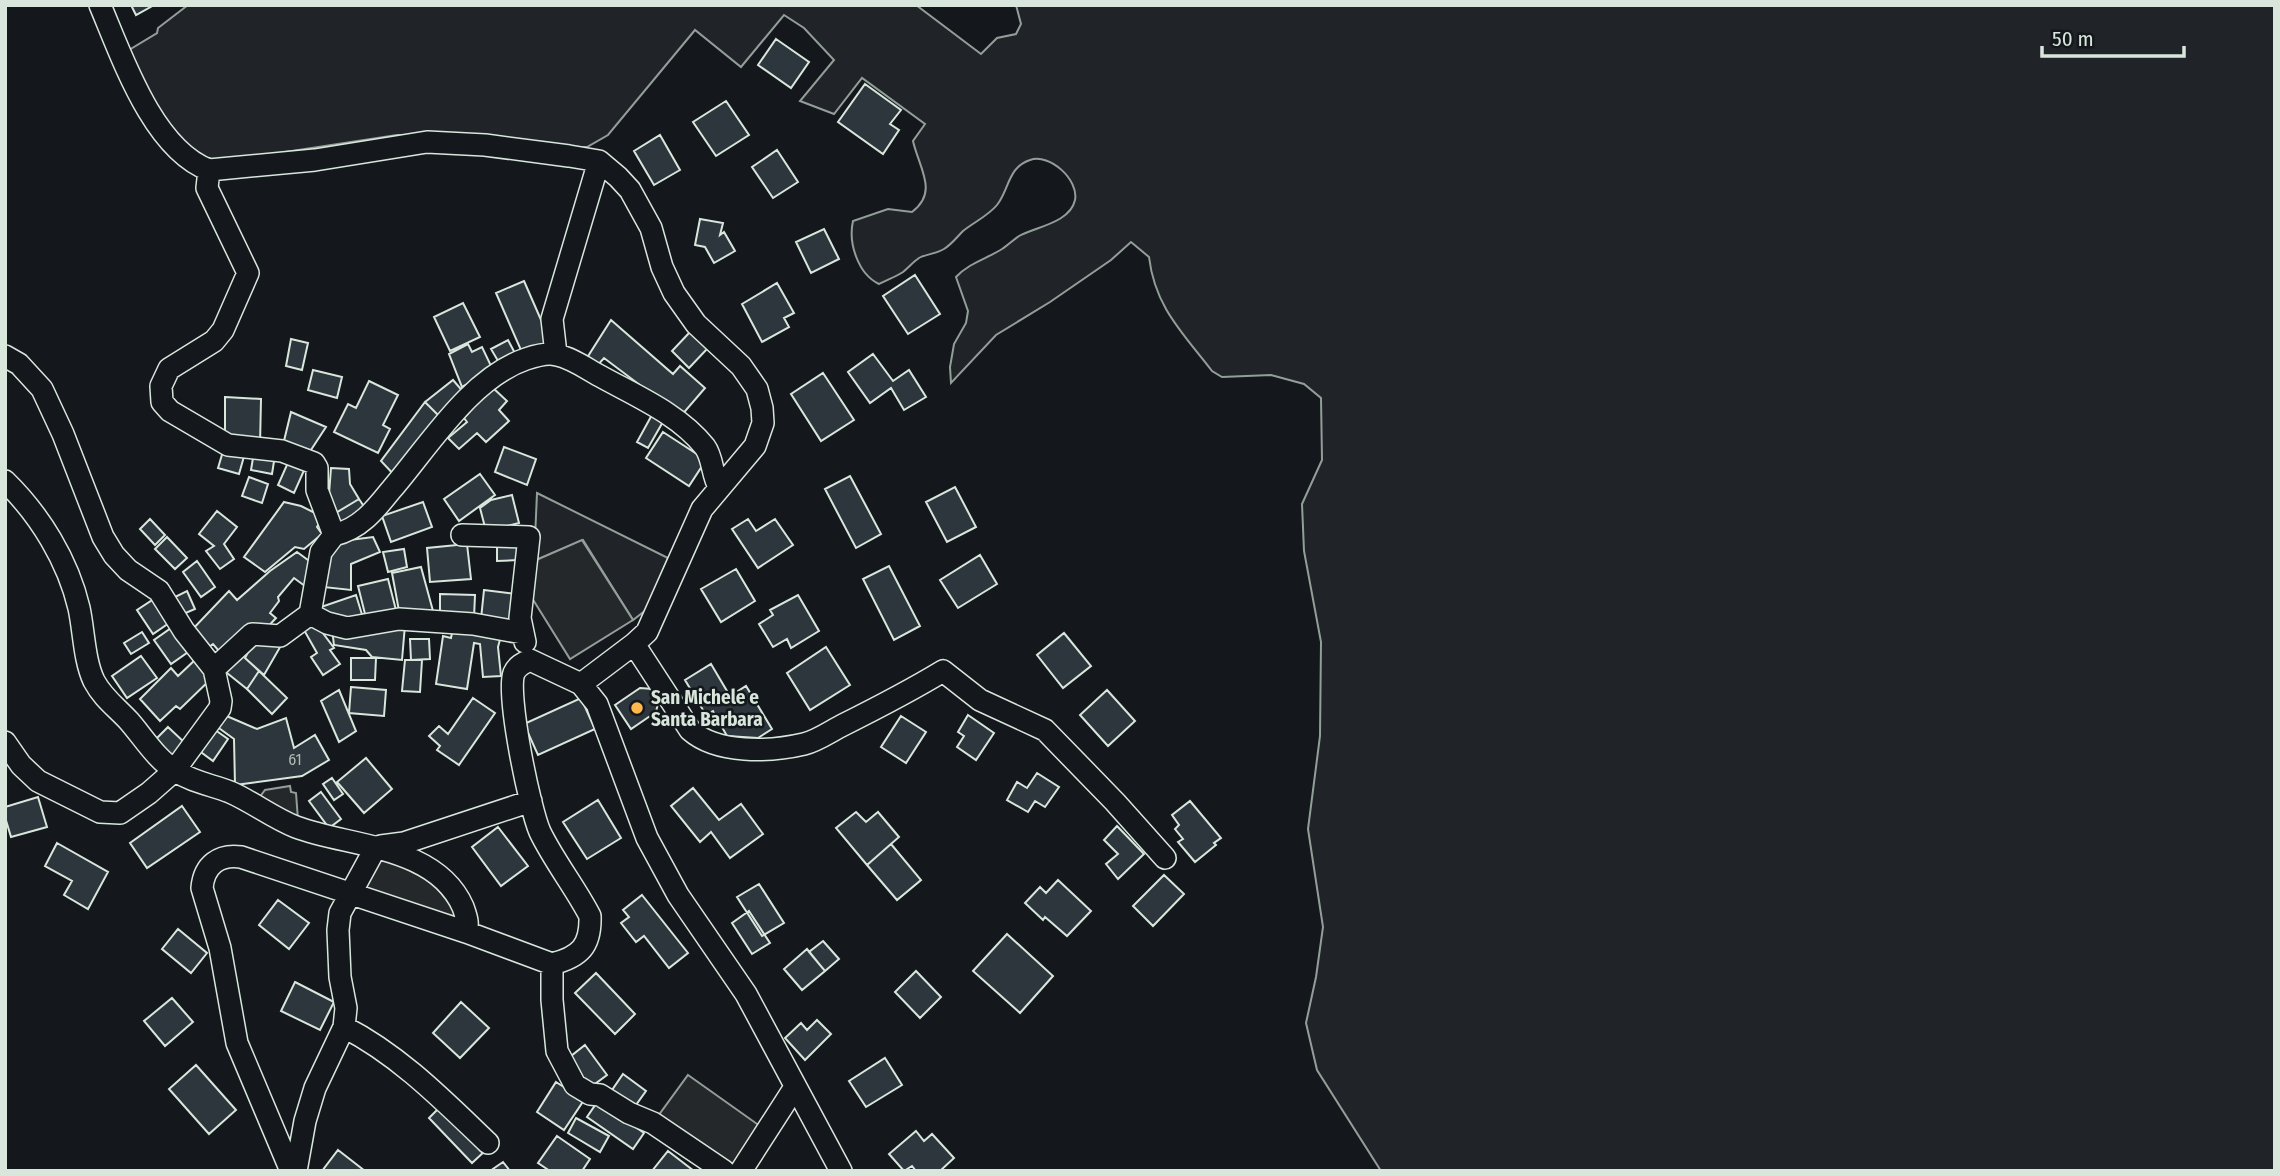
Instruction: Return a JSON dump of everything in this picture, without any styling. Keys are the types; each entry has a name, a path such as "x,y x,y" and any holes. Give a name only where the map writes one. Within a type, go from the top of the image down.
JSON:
{"street":[{"path":"100,5 134,85 166,136 195,165 209,170 315,160 427,142 485,145 599,162 630,190 651,228 662,267 681,303 696,324 741,366 757,388 763,423 755,446 702,509 648,632 581,684"},
{"path":"556,354 552,319 599,162"},
{"path":"209,170 207,188 248,274 223,331 214,341 169,369 161,386 162,402 170,411 228,445 282,451 314,463 317,468 317,491 334,535"},
{"path":"214,669 252,634 280,636 310,614 321,552 334,535 349,532 371,514 442,428 486,380 514,363 536,356 556,354 657,407 707,449 719,487"},
{"path":"5,356 19,364 42,389 63,434 103,537 114,555 128,570 159,591 184,631 214,669 221,701 220,708 174,771 120,813 100,812 38,781 21,765 5,742"},
{"path":"5,481 29,506 68,574 78,606 93,679 107,702 127,719 174,771 236,795 292,825 411,859 448,885 459,899 468,925 466,932"},
{"path":"463,535 529,537 520,618 530,660 581,684 597,704 653,849 678,895 746,994 841,1171"},
{"path":"310,614 327,623 346,628 399,619 473,624 522,632"},
{"path":"634,644 690,730 700,739 735,747 773,749 807,744 905,694 943,671 980,700 1045,730 1165,858"},
{"path":"294,1171 237,1043 220,948 204,897 203,878 214,862 232,856 351,893 552,964 576,955 586,945 590,916 540,831 531,801 513,709 513,674 521,664 530,660"},
{"path":"376,847 404,843 531,801"},
{"path":"294,1171 304,1121 315,1088 344,1027 346,1007 340,977 340,913 376,847"},
{"path":"552,964 551,1000 557,1051 575,1085 653,1123 724,1171"},
{"path":"344,1027 377,1046 425,1083 488,1143"},
{"path":"741,1171 796,1087"}],"shaded area":[{"path":"188,5 916,5 981,54 997,38 1016,34 1021,24 1016,5 2275,5 2275,1171 1381,1171 1317,1070 1306,1023 1323,927 1308,829 1320,736 1321,642 1304,551 1302,504 1322,460 1321,398 1304,384 1271,375 1222,377 1212,371 1180,331 1164,305 1152,275 1149,257 1131,242 1111,260 996,335 951,383 950,367 954,344 966,323 968,311 956,277 1019,236 1066,214 1075,200 1072,184 1062,170 1046,160 1023,163 1013,173 997,205 989,212 944,249 919,258 903,272 879,284 865,273 856,257 852,239 853,221 888,209 912,212 920,204 926,188 925,179 913,141 925,124 862,78 834,114 800,101 834,60 804,28 784,15 741,67 695,30 608,135 587,147 570,148 478,135 397,135 219,162 198,158 178,138 124,53 157,33 158,28"},
{"path":"537,493 668,558 646,610 633,620 583,540 534,561"},
{"path":"582,540 633,620 570,659 532,598 534,561"},
{"path":"290,786 291,792 296,793 298,820 259,798 265,790"},
{"path":"382,855 433,883 457,913 453,920 363,887"},
{"path":"688,1075 767,1131 741,1171 653,1123"}],"building":[{"path":"131,5 154,5 136,15"},
{"path":"776,39 809,62 791,88 758,65"},
{"path":"865,84 901,110 890,124 899,130 883,154 838,122"},
{"path":"726,101 749,135 716,156 693,122"},
{"path":"660,135 680,170 654,185 634,151"},
{"path":"777,150 798,182 773,198 752,167"},
{"path":"700,219 723,223 720,235 724,232 735,251 714,263 705,247 695,245"},
{"path":"824,229 839,259 811,273 796,242"},
{"path":"915,275 940,314 908,334 883,296"},
{"path":"524,281 552,345 524,357 496,293"},
{"path":"777,283 794,313 784,318 789,327 762,342 742,304"},
{"path":"463,303 480,337 450,351 434,317"},
{"path":"611,320 673,374 680,366 705,388 681,416 604,358 596,367 585,361"},
{"path":"690,332 707,349 689,368 672,351"},
{"path":"291,339 308,343 302,370 286,366"},
{"path":"508,340 517,357 501,366 491,349"},
{"path":"468,344 472,352 482,347 493,370 462,387 449,354"},
{"path":"873,354 893,381 909,370 926,397 904,410 891,388 870,403 848,372"},
{"path":"313,370 342,377 337,398 308,390"},
{"path":"823,373 854,420 821,441 791,394"},
{"path":"453,380 466,395 443,420 425,402"},
{"path":"369,381 398,395 383,425 390,429 378,453 334,432 348,404 356,408"},
{"path":"492,387 507,401 499,410 509,421 486,442 477,433 459,449 448,438 467,422 464,418"},
{"path":"225,397 261,399 260,445 225,441"},
{"path":"425,402 443,420 396,477 381,461"},
{"path":"291,412 326,427 307,456 283,445"},
{"path":"653,413 664,420 648,448 637,442"},
{"path":"663,432 706,460 689,486 646,458"},
{"path":"504,447 536,459 527,485 495,472"},
{"path":"224,448 245,453 239,474 218,468"},
{"path":"254,452 275,455 272,474 251,470"},
{"path":"290,458 306,466 294,493 278,485"},
{"path":"331,468 349,469 350,484 359,499 334,514 328,507"},
{"path":"480,474 495,495 459,521 444,499"},
{"path":"850,476 881,534 856,548 825,489"},
{"path":"249,477 268,484 262,503 242,496"},
{"path":"955,487 976,527 947,542 926,502"},
{"path":"512,495 519,523 486,531 480,508 491,500"},
{"path":"359,499 367,511 343,529 334,514"},
{"path":"284,502 301,506 323,517 317,527 322,534 304,549 295,547 265,572 244,557"},
{"path":"423,502 432,527 391,542 382,516"},
{"path":"217,511 237,527 224,544 234,559 220,569 206,551 214,546 199,534"},
{"path":"150,519 165,535 155,545 140,529"},
{"path":"748,519 756,531 775,519 793,545 758,568 732,529"},
{"path":"167,537 187,558 175,569 155,549"},
{"path":"373,537 380,552 351,564 351,590 323,587 332,549 342,541"},
{"path":"467,544 471,579 430,582 427,548"},
{"path":"497,544 518,544 518,560 497,561"},
{"path":"404,549 407,567 388,572 383,552"},
{"path":"297,552 312,563 309,589 294,578 278,597 279,601 270,613 276,618 263,632 219,651 213,644 202,652 188,634 229,591 237,600"},
{"path":"980,555 997,584 958,608 940,580"},
{"path":"197,561 215,587 201,597 183,572"},
{"path":"889,566 920,626 894,640 863,579"},
{"path":"421,567 433,611 399,611 392,573"},
{"path":"736,569 755,601 721,622 701,589"},
{"path":"388,579 397,614 367,622 358,586"},
{"path":"484,590 517,594 514,623 481,619"},
{"path":"187,591 195,609 181,615 173,598"},
{"path":"440,594 475,595 474,618 440,617"},
{"path":"356,595 364,621 320,616 321,607"},
{"path":"798,595 819,631 791,648 787,639 773,647 759,624 773,615 770,610"},
{"path":"157,597 172,621 153,634 137,610"},
{"path":"316,624 334,648 330,650 340,664 323,675 311,657 317,653 304,630"},
{"path":"405,625 402,660 372,657 366,650 334,645 332,629"},
{"path":"174,626 191,650 171,664 154,640"},
{"path":"453,628 502,632 498,647 501,676 483,677 480,644 474,643 467,689 436,684 443,636 451,638"},
{"path":"142,632 149,643 131,654 124,643"},
{"path":"1064,633 1091,666 1063,688 1037,655"},
{"path":"256,637 283,642 264,675 245,658"},
{"path":"410,639 429,639 430,659 411,660"},
{"path":"253,642 245,658 259,671 247,689 222,669"},
{"path":"826,647 850,685 810,710 787,673"},
{"path":"141,656 157,678 127,698 112,676"},
{"path":"351,658 376,658 375,680 351,680"},
{"path":"196,659 213,677 180,709 176,706 160,721 140,699 171,668 178,676"},
{"path":"405,660 422,660 420,692 402,691"},
{"path":"711,664 730,696 746,686 772,729 758,738 727,736 713,711 706,715 685,680"},
{"path":"259,671 287,698 272,714 247,689"},
{"path":"351,687 386,690 384,716 349,713"},
{"name":"San Michele e Santa Barbara","path":"640,688 653,689 659,699 656,712 631,729 615,705"},
{"path":"339,690 356,731 339,742 321,701"},
{"path":"1107,690 1135,721 1108,746 1080,715"},
{"path":"473,698 495,713 459,765 437,750 440,746 429,736 439,726 448,734"},
{"path":"581,698 595,729 538,755 524,724"},
{"path":"222,714 257,729 286,718 294,748 315,735 329,760 302,776 235,785 234,739 216,726"},
{"path":"968,715 994,733 976,760 957,747 964,736 958,732"},
{"path":"901,716 926,732 906,763 881,747"},
{"path":"208,725 228,739 213,761 194,747"},
{"path":"168,727 185,743 171,758 154,741"},
{"path":"366,758 392,789 364,813 337,782"},
{"path":"1037,773 1059,787 1045,807 1035,801 1028,812 1007,800 1017,782 1027,788"},
{"path":"332,778 343,794 334,800 323,784"},
{"path":"693,788 719,820 741,804 763,834 730,858 711,832 700,842 671,806"},
{"path":"321,792 341,819 329,828 309,801"},
{"path":"38,797 47,827 11,837 5,807"},
{"path":"598,800 621,838 587,859 563,822"},
{"path":"1190,801 1221,838 1195,862 1178,842 1183,839 1175,829 1179,825 1172,815"},
{"path":"182,806 200,832 147,868 130,843"},
{"path":"856,812 866,822 878,812 899,837 867,865 836,828"},
{"path":"1117,826 1144,854 1118,879 1106,864 1118,854 1104,840"},
{"path":"498,827 528,866 501,886 472,847"},
{"path":"57,843 108,872 88,909 64,895 72,881 45,866"},
{"path":"891,844 921,880 897,900 867,865"},
{"path":"1164,875 1184,894 1153,926 1133,906"},
{"path":"1058,880 1091,911 1067,936 1045,917 1043,920 1025,903 1040,887 1046,893"},
{"path":"759,884 784,923 762,936 737,897"},
{"path":"642,895 688,953 669,968 644,936 636,942 621,923 629,917 623,910"},
{"path":"278,900 309,923 289,949 259,925"},
{"path":"749,911 770,943 752,954 732,923"},
{"path":"178,929 207,953 191,973 162,949"},
{"path":"1007,934 1053,976 1020,1013 973,971"},
{"path":"823,941 839,959 825,971 809,952"},
{"path":"807,949 825,971 802,990 784,969"},
{"path":"916,971 941,997 920,1018 895,992"},
{"path":"596,973 635,1014 615,1034 575,993"},
{"path":"295,982 334,1002 320,1030 281,1011"},
{"path":"172,998 193,1022 165,1046 144,1021"},
{"path":"461,1002 489,1028 460,1058 433,1033"},
{"path":"817,1020 831,1034 805,1060 785,1038 801,1023 807,1030"},
{"path":"585,1045 607,1075 588,1089 566,1060"},
{"path":"885,1058 902,1085 866,1107 849,1081"},
{"path":"196,1065 236,1110 209,1134 169,1089"},
{"path":"623,1074 646,1091 633,1109 610,1093"},
{"path":"556,1082 584,1100 564,1130 537,1112"},
{"path":"598,1101 644,1133 633,1149 587,1117"},
{"path":"442,1105 486,1150 472,1163 429,1118"},
{"path":"576,1118 609,1136 600,1152 568,1133"},
{"path":"916,1131 924,1141 932,1134 954,1158 940,1171 916,1171 912,1166 904,1171 889,1154"},
{"path":"557,1136 590,1159 582,1171 550,1171 538,1163"},
{"path":"338,1150 365,1171 322,1171"},
{"path":"668,1151 694,1171 652,1171"},
{"path":"503,1162 510,1171 490,1171"}],"place":[{"name":"San Michele e Santa Barbara","path":"637,708"}]}
